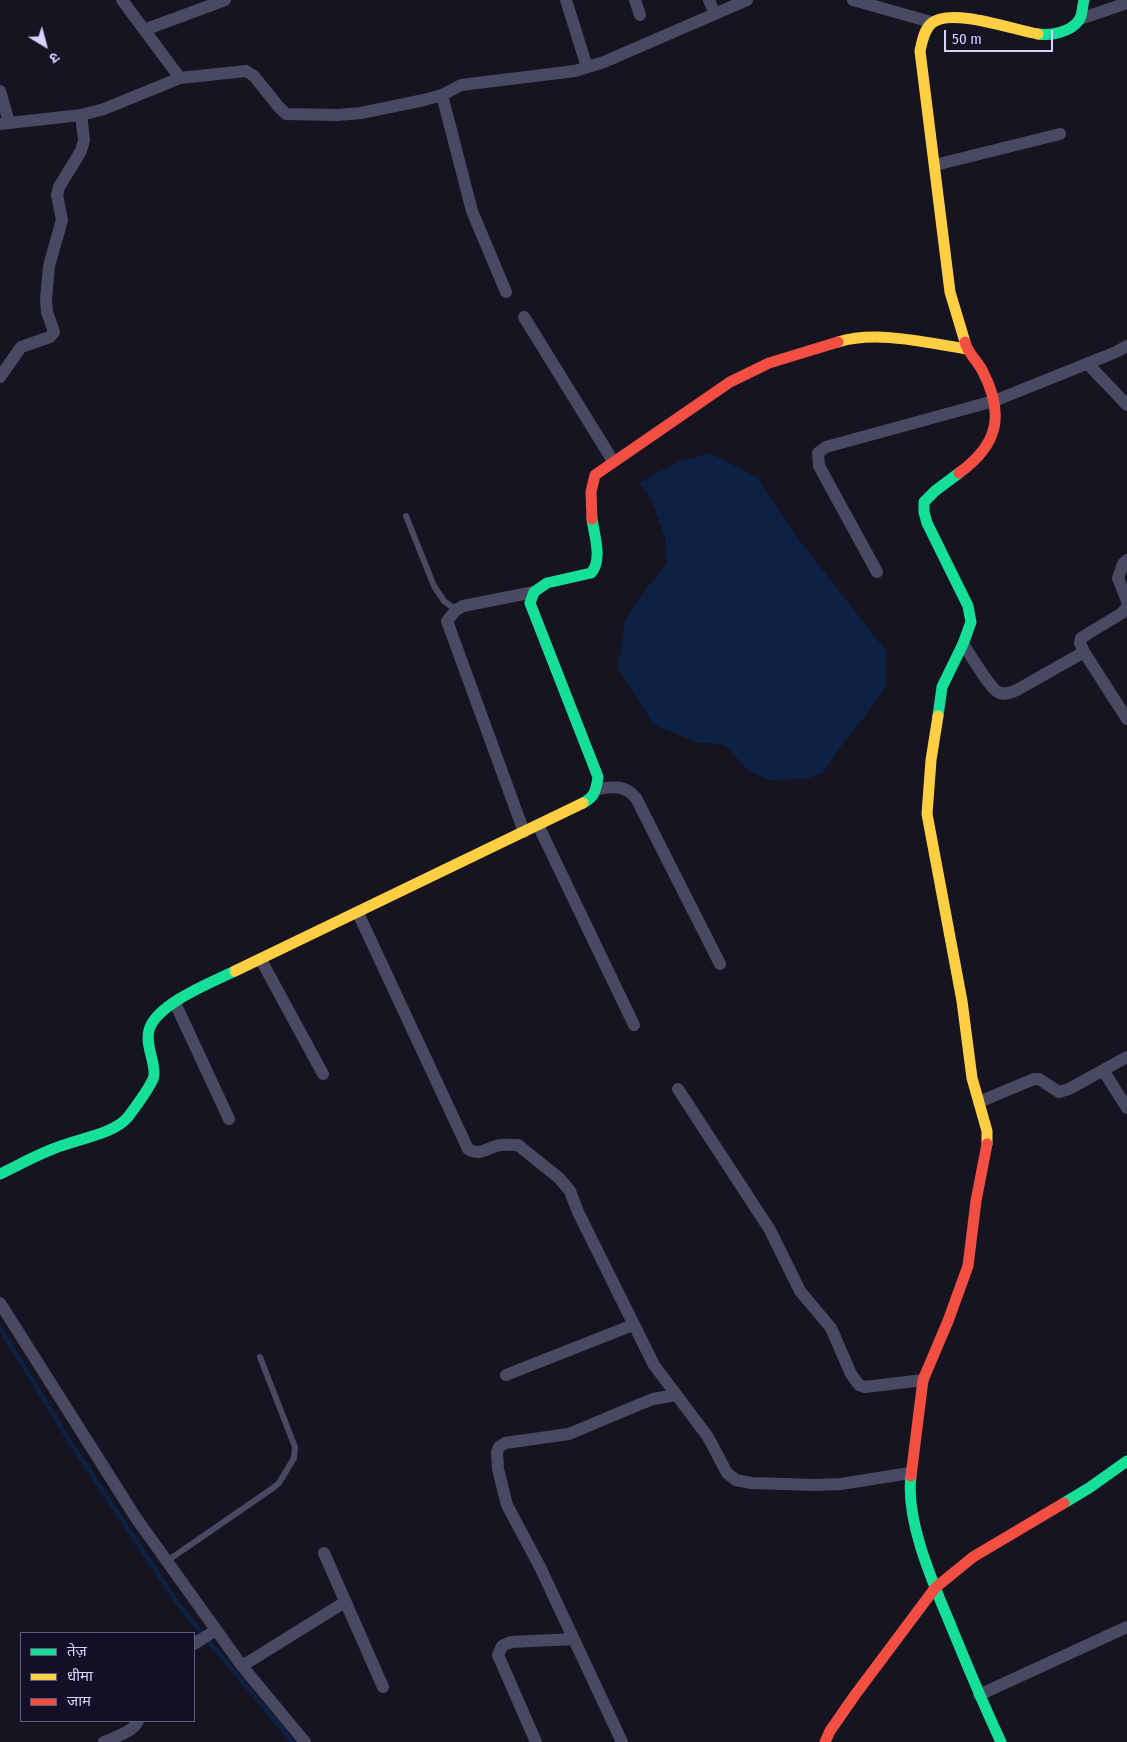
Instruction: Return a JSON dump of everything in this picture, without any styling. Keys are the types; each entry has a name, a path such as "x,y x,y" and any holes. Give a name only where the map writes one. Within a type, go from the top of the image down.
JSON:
{"street":[{"path":"122,0 180,78"},
{"path":"144,30 225,0"},
{"path":"566,0 587,67"},
{"path":"635,0 640,15"},
{"path":"709,0 715,14"},
{"path":"0,91 5,123 81,115 104,109 180,78 246,71 254,76 286,114 338,115 361,113 424,100 461,85 574,71 604,62 747,0"},
{"path":"853,0 931,22"},
{"path":"1080,19 1084,0"},
{"path":"1002,1742 979,1695 935,1588 914,1526 910,1482 923,1380 948,1321 968,1266 976,1201 987,1144 987,1131 972,1078 962,1001 926,814 931,760 942,687 963,644 971,622 968,606 927,524 924,502 935,491 975,462 988,444 996,427 994,401 983,371 967,349 950,292 920,51 923,37 931,22 942,16 959,17 1048,36 1068,29 1080,19 1127,4"},
{"path":"442,94 472,211 506,292"},
{"path":"0,377 21,347 50,337 54,332 47,312 46,300 49,266 62,220 57,195 59,187 81,151 84,140 81,115"},
{"path":"935,165 1060,134"},
{"path":"524,317 613,461"},
{"path":"524,832 448,627 447,621 456,610 463,606 534,592 547,583 591,573 595,569 597,555 589,500 595,475 730,382 769,363 847,339 887,337 967,349"},
{"path":"877,572 819,466 818,453 826,447 994,401 1088,364 1127,346"},
{"path":"1088,364 1127,405"},
{"path":"1127,560 1118,578 1127,600"},
{"path":"0,1174 57,1147 106,1131 127,1118 153,1079 154,1073 148,1038 150,1026 157,1016 175,1003 211,983 591,799 596,789 598,777 530,603 534,592"},
{"path":"1127,607 1081,638 1080,643 1127,718"},
{"path":"963,644 990,684 999,692 1007,694 1084,652"},
{"path":"596,789 617,787 630,791 636,798 720,964"},
{"path":"538,826 634,1025"},
{"path":"358,913 468,1149 474,1153 497,1146 518,1145 559,1178 570,1191 578,1212 654,1364 708,1437 727,1473 736,1480 752,1483 816,1485 841,1484 910,1473"},
{"path":"261,960 323,1074"},
{"path":"175,1003 229,1119"},
{"path":"977,1096 1034,1079 1039,1079 1060,1092 1069,1090 1127,1057"},
{"path":"1103,1070 1127,1108"},
{"path":"678,1089 770,1230 800,1291 831,1328 851,1374 859,1386 923,1380"},
{"path":"0,1303 93,1451 167,1562 205,1637 242,1666 305,1742"},
{"path":"506,1375 633,1325"},
{"path":"622,1742 540,1568 507,1505 498,1469 497,1452 504,1443 569,1434 653,1399 676,1395"},
{"path":"825,1742 855,1694 935,1588 973,1557 1081,1493 1127,1461"},
{"path":"324,1553 383,1687"},
{"path":"242,1666 345,1602"},
{"path":"979,1695 1127,1627"},
{"path":"536,1742 498,1655 502,1646 511,1642 574,1639"},
{"path":"104,1742 131,1729 137,1722"}],"lane":[{"path":"406,516 434,586 444,600 456,610"},
{"path":"167,1562 202,1536 267,1494 278,1483 294,1458 295,1447 260,1357"}],"water":[{"path":"710,453 757,477 797,537 886,651 886,687 823,773 805,779 768,780 748,770 725,745 696,742 654,725 618,668 625,622 640,597 667,563 665,537 651,499 639,483 678,462"}],"waterway":[{"path":"0,1328 69,1440 181,1608 293,1742"}],"traffic: fast":[{"path":"1038,34 1055,34 1071,28 1080,18 1084,0"},
{"path":"938,716 942,687 963,644 971,622 968,606 927,523 924,502 959,473"},
{"path":"583,803 594,793 598,777 530,603 534,592 547,583 591,573 595,568 597,555 592,519"},
{"path":"0,1174 36,1156 105,1132 122,1123 154,1077 148,1039 149,1030 154,1020 162,1011 186,995 235,971"},
{"path":"1064,1503 1127,1461"},
{"path":"911,1476 912,1513 922,1552 981,1699 1001,1742"}],"traffic: slow":[{"path":"965,342 950,292 920,51 925,32 929,26 941,19 953,17 968,18 1038,34"},
{"path":"838,342 869,337 885,337 967,349"},
{"path":"938,716 931,760 927,814 962,1001 972,1078 987,1131 987,1144"},
{"path":"235,971 583,803"}],"traffic: jam":[{"path":"592,519 591,492 595,475 730,382 769,363 838,342"},
{"path":"959,473 972,462 990,440 994,428 995,415 990,388 981,368 968,350 965,342"},
{"path":"911,1476 923,1380 948,1321 968,1266 976,1201 987,1144"},
{"path":"825,1742 830,1731 855,1695 935,1588 973,1557 1064,1503"}]}
